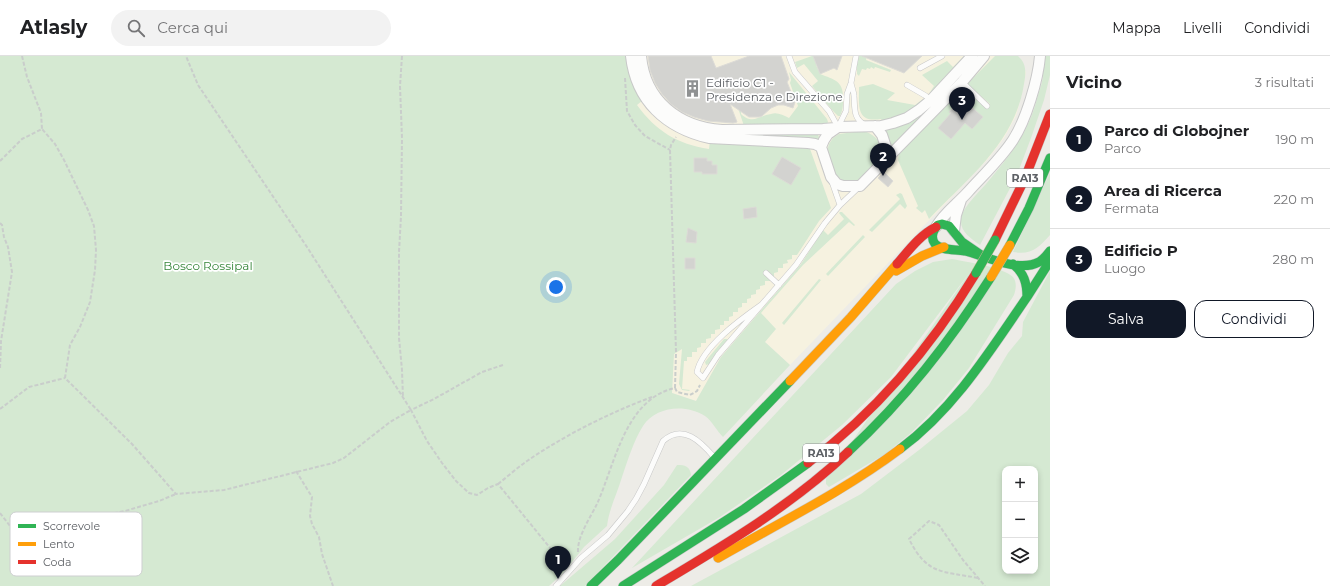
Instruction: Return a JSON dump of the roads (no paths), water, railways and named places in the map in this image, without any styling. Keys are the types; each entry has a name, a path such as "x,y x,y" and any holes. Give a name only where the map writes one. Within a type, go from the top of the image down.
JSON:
{"main road":[{"name":"RA13","path":"623,586 762,497 813,460 843,435 878,401 912,363 945,322 965,293 995,240 1024,181 1037,152 1050,114"},
{"name":"RA13","path":"656,586 779,508 813,482 866,437 898,404 943,349 975,303 1010,245 1029,208 1050,158"},
{"path":"591,586 716,459 889,275 907,252 928,231 942,224 946,225 952,228 959,238 981,256"},
{"path":"936,227 932,233 933,240 937,246 1012,264 1025,265 1036,263 1044,259 1050,251"},
{"path":"889,275 922,256 948,246 953,242 954,231"},
{"path":"670,586 878,466 930,425 968,382 1028,297 1050,261"},
{"path":"1012,264 1019,269 1025,278 1028,297"}],"street":[{"path":"631,56 634,76 649,95 670,113 684,121 696,126 738,135 815,144 821,147"},
{"path":"641,56 649,95"},
{"path":"958,78 972,56"},
{"path":"838,127 828,134 821,147 831,177 837,184 843,186 860,186 889,156 934,103 958,78 983,56"},
{"path":"1032,56 1035,69 1035,79"},
{"path":"936,227 940,219 961,200 1000,157 1013,140 1021,124 1035,79 1040,56"},
{"path":"738,135 823,130 838,127 871,126 893,123 907,118 934,103"},
{"path":"871,126 882,135 889,156"},
{"path":"954,231 956,215 961,200"}],"lane":[{"path":"789,56 795,72 829,111 838,127"},
{"path":"838,127 846,111 847,94 851,83 856,56"},
{"path":"920,68 942,56"},
{"path":"958,78 987,106"},
{"path":"851,83 854,95 855,113 860,123 871,126"},
{"path":"907,85 926,96 934,103"},
{"path":"831,177 840,205"},
{"path":"761,305 728,330 718,340 699,365 697,372 703,378 718,355 796,265 840,205 860,186"},
{"path":"766,273 779,285"},
{"path":"556,586 581,558 608,535 628,511 644,484 663,441 669,435 681,433 693,437 716,459"}],"place":[{"name":"Edificio C1 - Presidenza e Direzione","path":"693,89"},
{"name":"Edificio P","path":"962,120"},
{"name":"Area di Ricerca","path":"883,176"},
{"name":"Parco di Globojner","path":"558,579"}],"park label":[{"name":"Bosco Rossipal","path":"208,265"}]}
